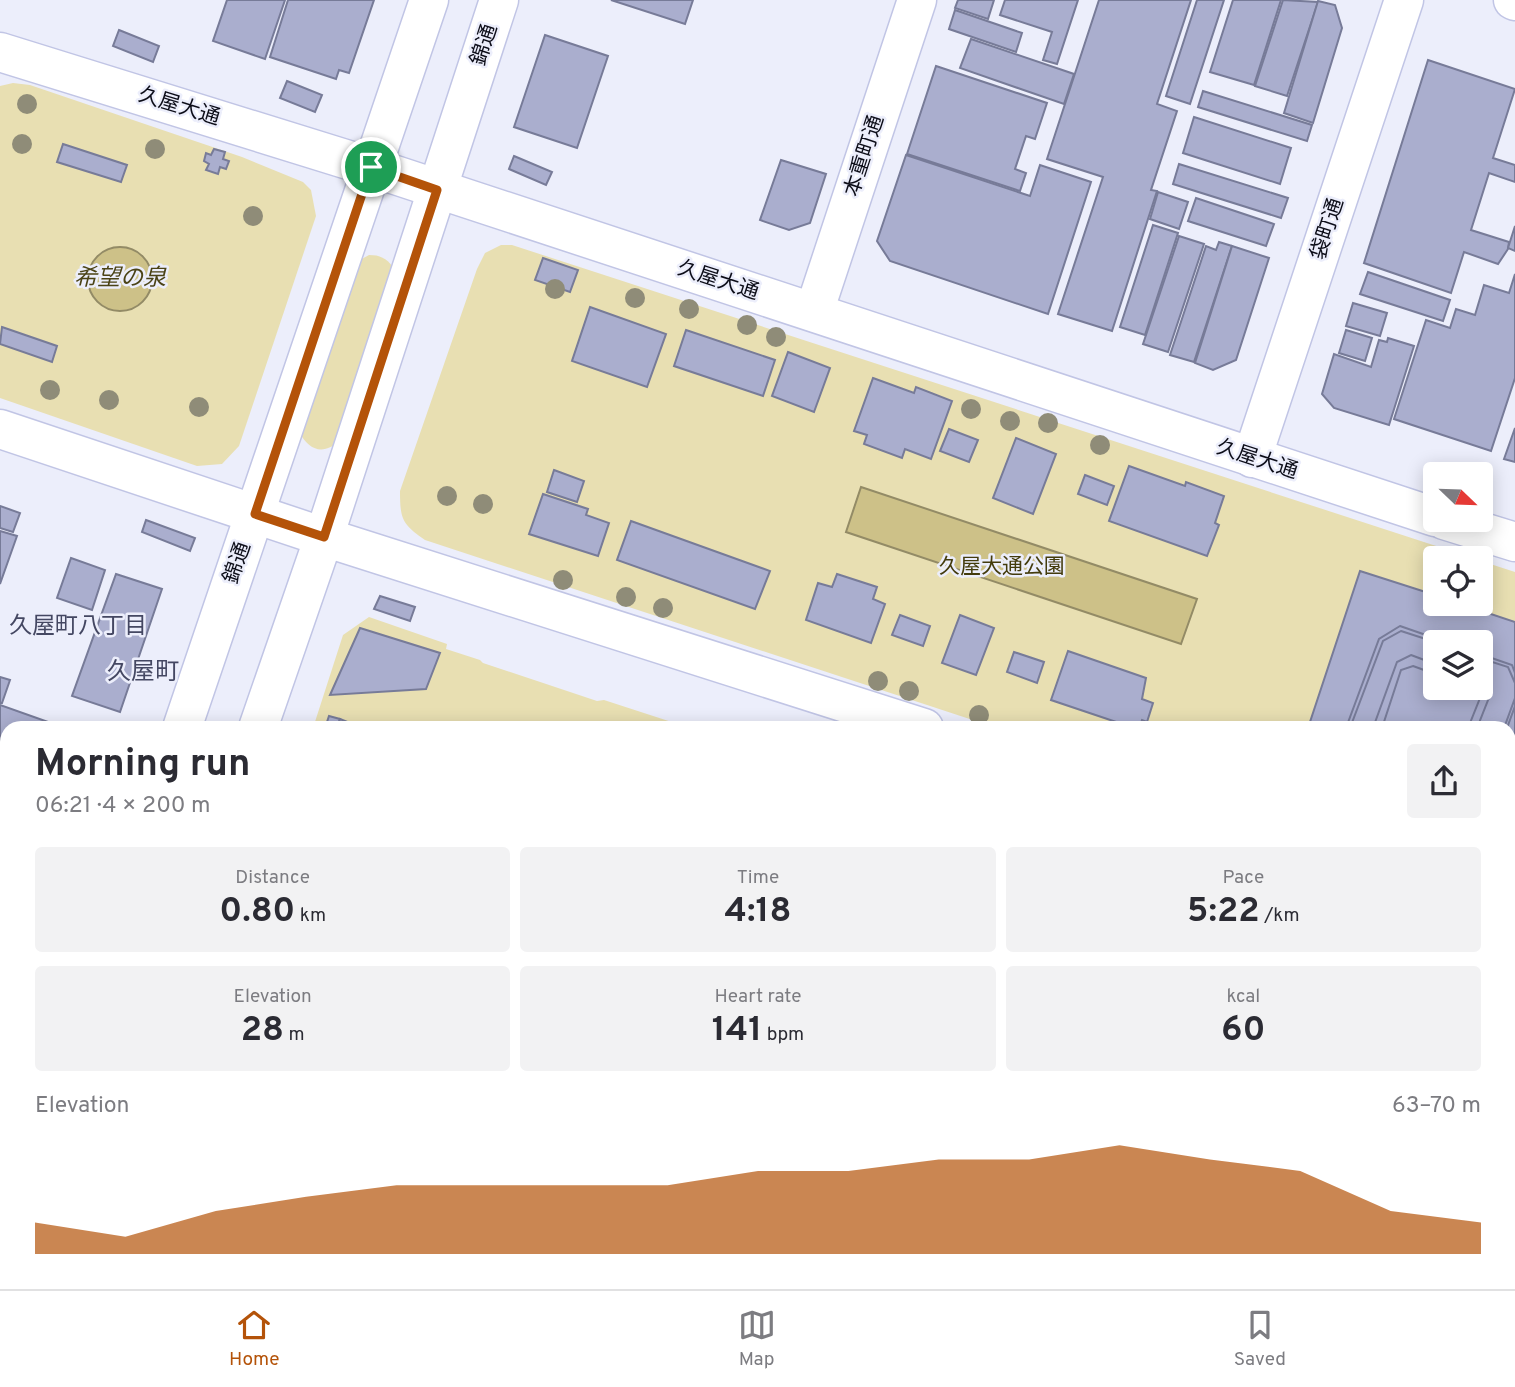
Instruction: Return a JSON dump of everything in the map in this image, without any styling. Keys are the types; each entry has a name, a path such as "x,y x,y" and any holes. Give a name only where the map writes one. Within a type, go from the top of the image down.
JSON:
{"street":[{"name":"錦通","path":"184,721 429,0"},
{"name":"錦通","path":"260,721 324,537 499,0"},
{"name":"本重町通","path":"814,313 917,0"},
{"name":"袋町通","path":"1252,458 1404,0"},
{"name":"久屋大通","path":"0,52 371,167 1423,513"},
{"path":"0,429 324,537 902,721"},
{"path":"1483,532 1515,542"}],"green space":[{"path":"13,83 30,85 242,157 303,182 311,190 316,216 239,446 222,464 197,466 0,398 0,86"},
{"name":"久屋大通公園","path":"501,245 512,245 1436,546 1423,546 1423,616 1493,616 1493,565 1515,572 1515,721 976,721 425,540 411,530 404,520 400,491 477,269 485,253"},
{"path":"369,255 388,261 393,267 341,440 329,448 318,449 308,444 299,432 360,260"},
{"path":"369,617 447,644 446,649 483,663 597,701 604,700 668,721 315,721 343,635"}],"water":[{"name":"希望の泉","path":"114,247 126,247 143,256 150,267 150,291 143,302 126,311 114,311 102,306 93,297 88,285 88,273 93,261 102,252"},
{"path":"861,487 1197,599 1181,644 846,532"}],"building":[{"path":"227,0 285,0 265,59 213,41"},
{"path":"288,0 374,0 349,73 339,70 336,79 270,57"},
{"path":"611,0 693,0 685,24"},
{"path":"958,0 994,0 988,19 955,8"},
{"path":"1005,0 1078,0 1057,64 1043,60 1052,32 1000,15"},
{"path":"1099,0 1191,0 1157,104 1177,111 1151,190 1157,191 1112,331 1058,314 1103,177 1047,159"},
{"path":"1197,0 1224,0 1190,104 1166,96"},
{"path":"1233,0 1281,0 1254,85 1210,72"},
{"path":"1283,0 1318,2 1287,96 1255,86"},
{"path":"1318,1 1335,5 1342,28 1313,123 1284,113"},
{"path":"955,10 1022,33 1016,52 949,29"},
{"path":"119,30 159,46 153,62 113,46"},
{"path":"545,35 608,56 577,148 514,127"},
{"path":"971,39 1074,74 1064,104 960,68"},
{"path":"1428,60 1515,89 1493,158 1515,165 1515,182 1489,173 1471,230 1509,242 1508,249 1498,264 1464,252 1451,293 1364,263"},
{"path":"936,66 1047,103 1035,139 1026,136 1015,169 1026,173 1020,191 907,154"},
{"path":"287,81 322,95 315,112 280,98"},
{"path":"1203,91 1312,125 1307,141 1198,107"},
{"path":"1194,117 1291,148 1280,184 1183,153"},
{"path":"63,144 127,165 121,182 57,162"},
{"path":"214,149 225,152 223,159 229,161 226,169 220,167 218,174 206,170 209,164 204,161 206,153 211,155"},
{"path":"906,155 1030,196 1040,165 1091,182 1048,314 890,261 877,241"},
{"path":"514,156 552,172 546,185 509,169"},
{"path":"781,160 826,174 810,223 789,230 760,220"},
{"path":"1179,164 1288,198 1281,218 1173,184"},
{"path":"1158,192 1188,202 1179,229 1150,219"},
{"path":"1196,198 1274,224 1266,246 1188,221"},
{"path":"1153,225 1178,233 1145,335 1120,327"},
{"path":"1515,226 1515,251 1508,248"},
{"path":"1179,236 1204,244 1168,352 1143,344"},
{"path":"1219,242 1232,246 1194,362 1170,355 1206,246 1216,250"},
{"path":"1232,246 1269,258 1236,360 1213,370 1195,363"},
{"path":"543,258 578,270 570,292 535,280"},
{"path":"1368,272 1450,300 1443,321 1360,294"},
{"path":"1515,274 1515,378 1491,451 1394,419 1426,320 1450,328 1456,309 1475,315 1484,285 1509,293"},
{"path":"1353,303 1387,313 1380,336 1346,326"},
{"path":"590,307 666,334 647,387 572,361"},
{"path":"2,327 57,346 52,362 0,344"},
{"path":"686,330 775,360 763,396 674,366"},
{"path":"1346,330 1372,338 1365,361 1339,353"},
{"path":"1388,338 1414,346 1389,425 1334,408 1322,394 1334,354 1371,367 1379,340 1387,342"},
{"path":"788,352 830,368 814,412 772,396"},
{"path":"873,378 914,393 916,387 952,401 931,459 905,449 902,458 864,444 867,435 854,431"},
{"path":"1515,428 1515,462 1504,459"},
{"path":"949,429 978,440 969,462 940,451"},
{"path":"1016,438 1056,454 1033,514 993,498"},
{"path":"1129,466 1185,486 1186,482 1224,496 1215,523 1219,525 1207,556 1109,521"},
{"path":"554,470 584,481 577,502 547,492"},
{"path":"1085,475 1114,486 1107,505 1078,494"},
{"path":"543,494 588,509 586,515 609,523 598,556 529,534"},
{"path":"0,506 20,513 13,532 0,528"},
{"path":"146,520 195,538 190,551 142,532"},
{"path":"631,521 770,571 755,609 617,560"},
{"path":"0,531 17,536 0,584"},
{"path":"71,558 105,570 92,610 57,598"},
{"path":"1360,571 1423,591 1423,616 1493,615 1515,622 1515,721 1310,721"},
{"path":"116,574 162,589 120,712 72,696"},
{"path":"837,574 877,587 873,599 885,604 871,643 806,620 818,583 832,587"},
{"path":"380,596 415,607 410,621 374,609"},
{"path":"900,615 930,626 923,646 892,635"},
{"path":"960,615 994,628 976,675 942,663"},
{"path":"1400,626 1423,634 1423,700 1493,700 1493,658 1512,665 1515,673 1515,706 1510,721 1349,721 1379,639"},
{"path":"360,628 440,653 426,689 330,695"},
{"path":"1401,631 1423,638 1423,700 1493,700 1493,662 1508,667 1515,683 1515,698 1507,721 1353,721 1383,641"},
{"path":"1068,651 1146,678 1142,699 1153,703 1147,721 1113,721 1051,700"},
{"path":"1014,652 1044,662 1037,683 1007,672"},
{"path":"1411,655 1423,660 1423,700 1488,700 1480,721 1376,721 1397,662"},
{"path":"1413,666 1423,670 1423,700 1479,700 1471,721 1384,721 1401,670"},
{"path":"0,677 10,680 2,703 0,703"},
{"path":"0,705 45,721 0,721"},
{"path":"329,716 340,719 339,721 327,721"}],"district":[{"name":"久屋町八丁目","path":"78,627"},
{"name":"久屋町","path":"143,673"}],"route":[{"path":"371,167 437,190 324,537 255,514 371,167"}]}
